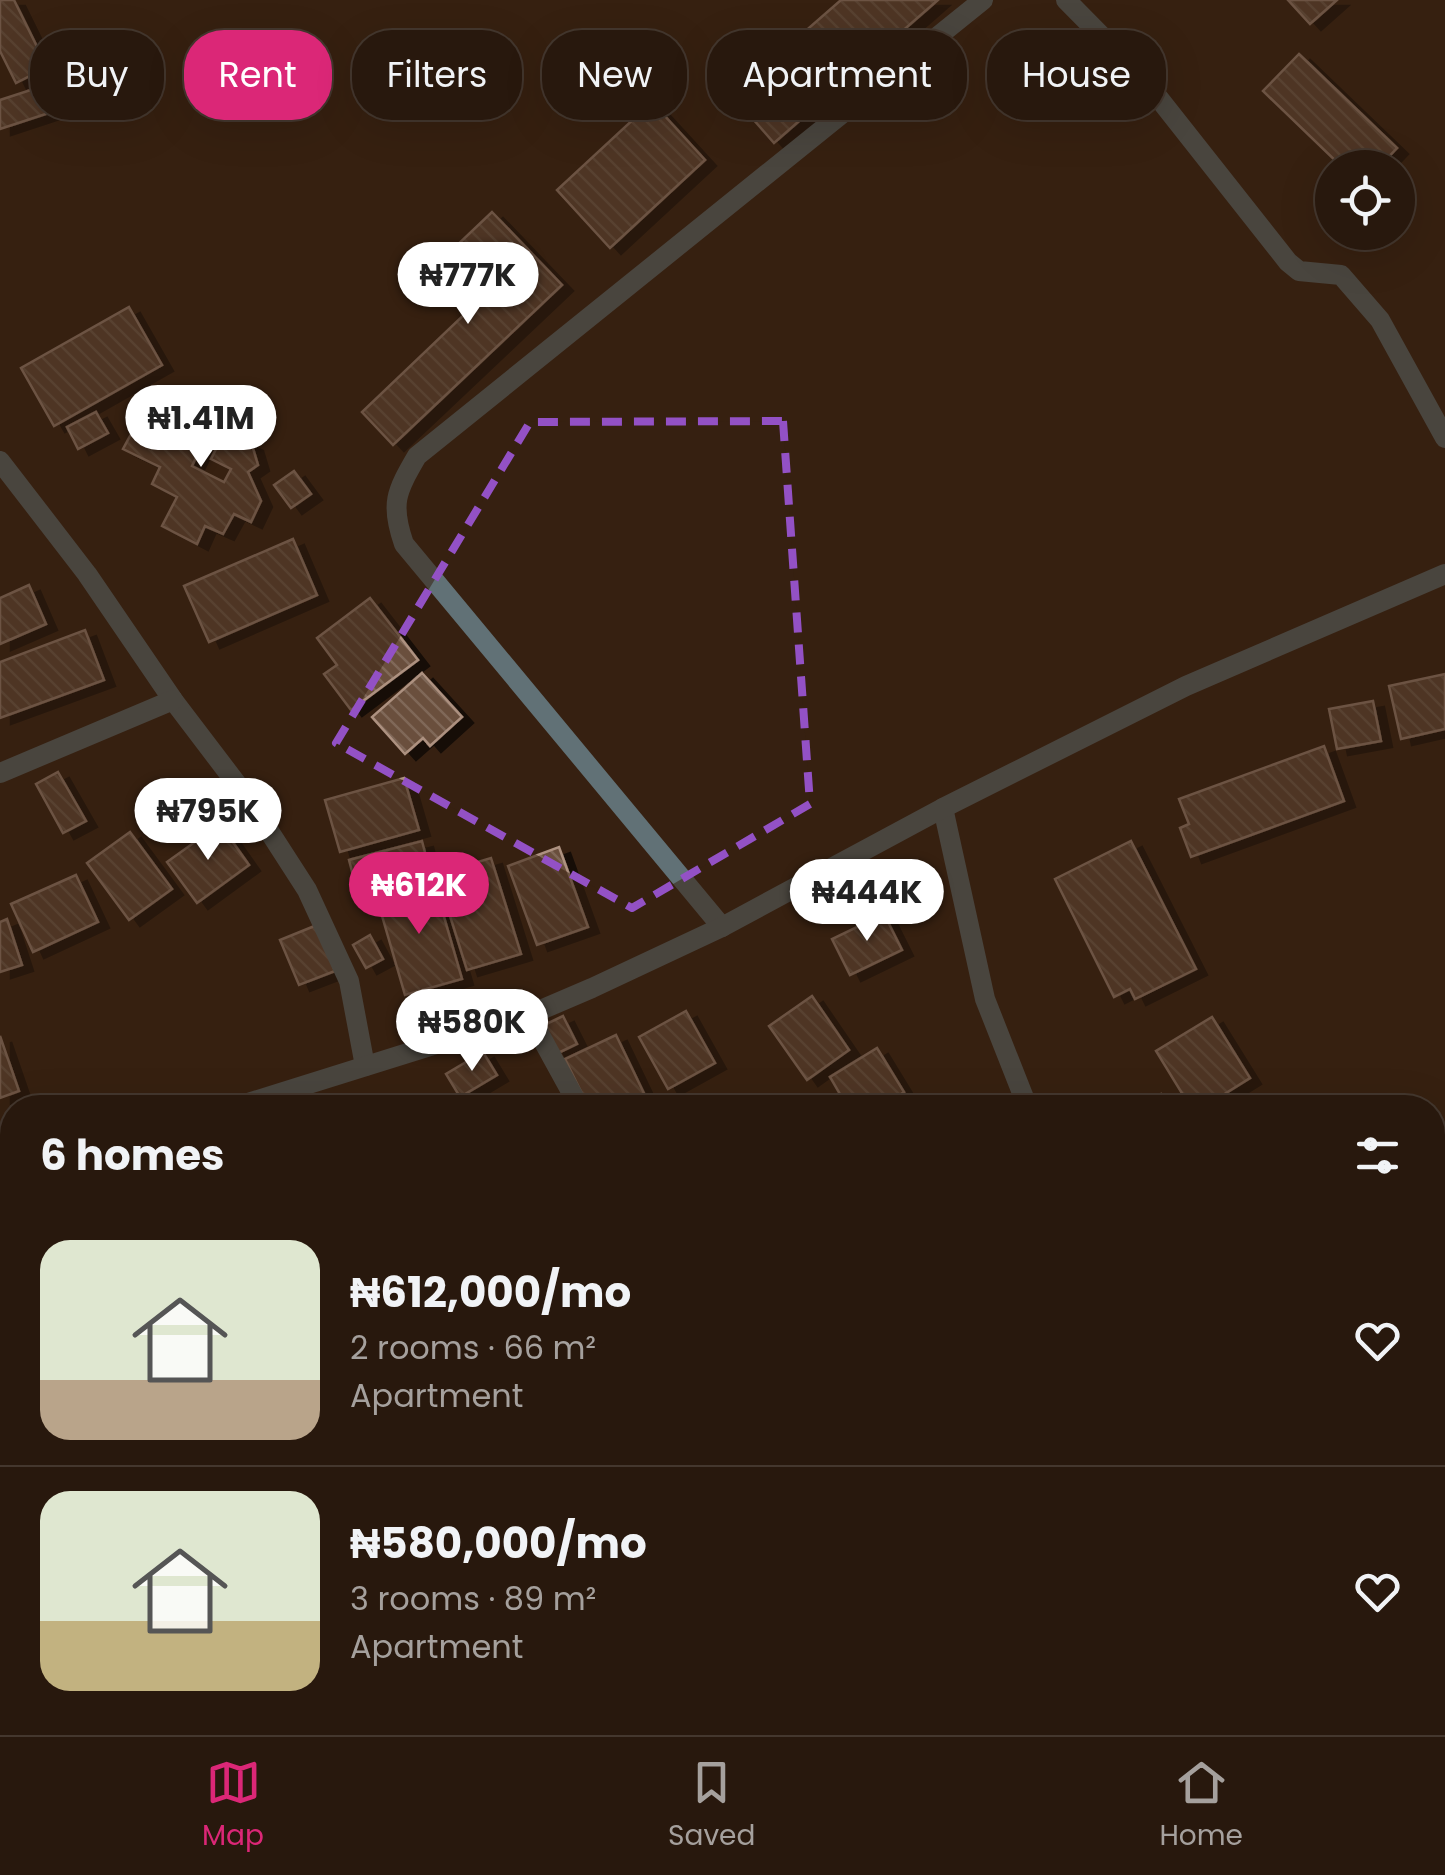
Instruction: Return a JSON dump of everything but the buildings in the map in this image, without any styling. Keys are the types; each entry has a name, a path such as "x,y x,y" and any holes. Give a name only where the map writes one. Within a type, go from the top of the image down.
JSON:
{"street":[{"path":"722,927 404,544 394,515 399,486 417,456 982,0"},
{"path":"1066,0 1142,77 1288,262 1299,271 1340,274 1380,320 1445,438"},
{"path":"0,461 87,574 173,700 248,800 307,890 349,981 365,1066"},
{"path":"273,1095 529,1015 722,927 943,808 1186,686 1445,574"},
{"path":"0,773 173,700"},
{"path":"943,808 985,999 1023,1095"},
{"path":"529,1015 573,1095"}],"highlighted area":[{"path":"783,421 810,804 632,908 336,743 530,422"}]}
